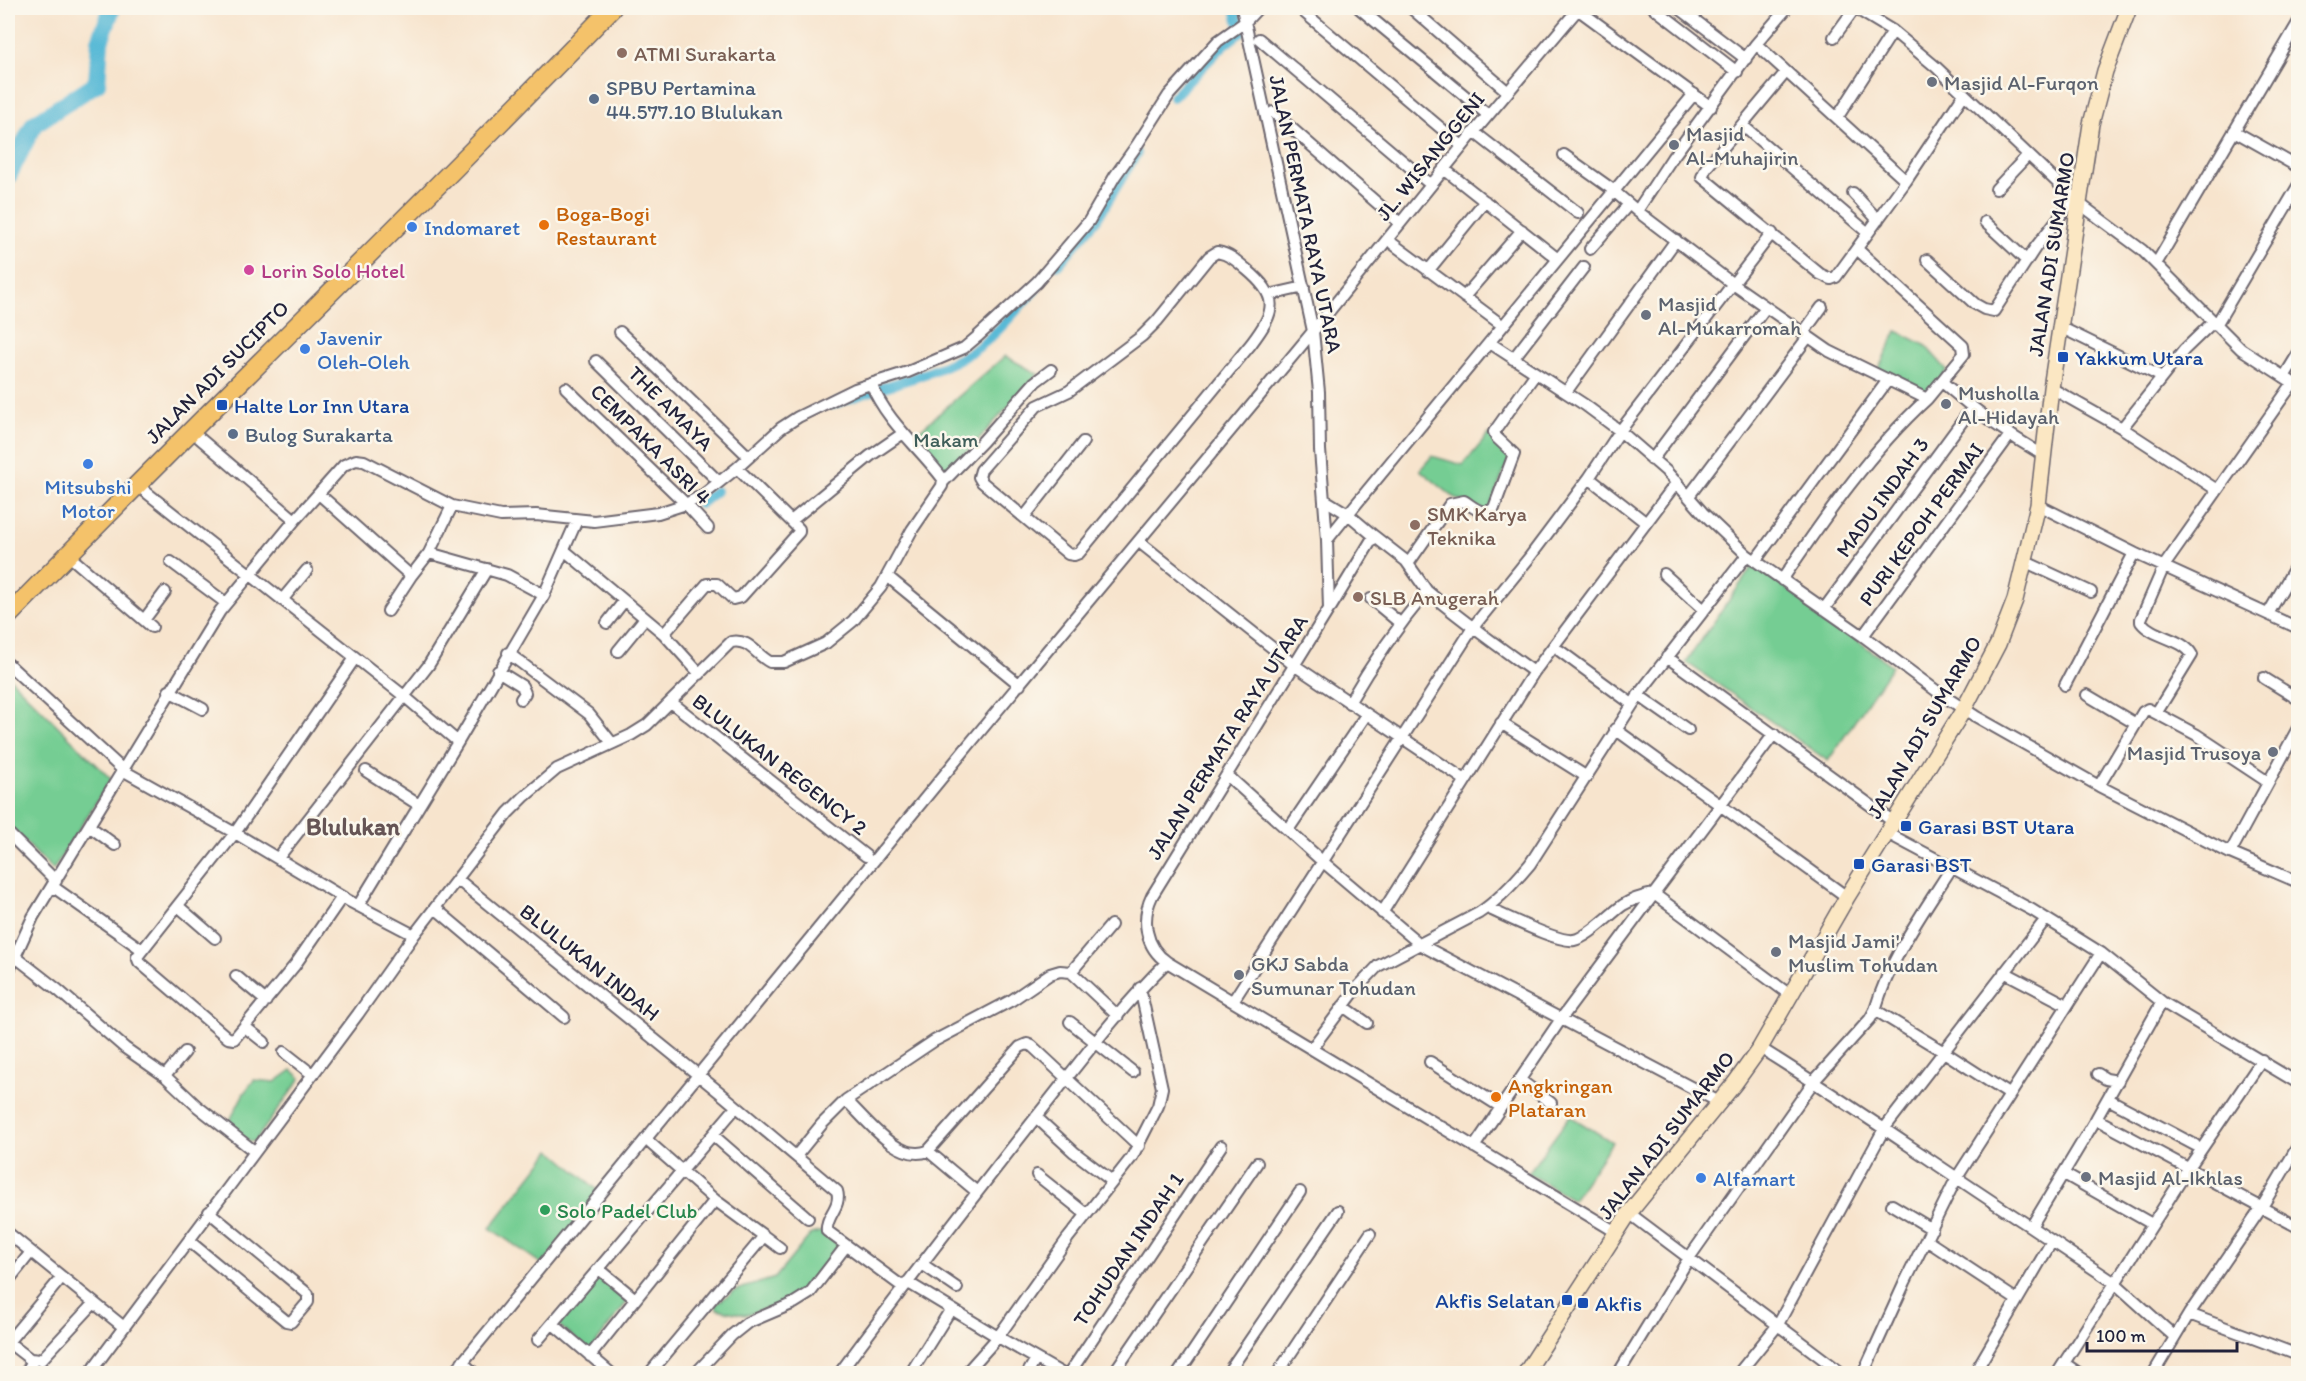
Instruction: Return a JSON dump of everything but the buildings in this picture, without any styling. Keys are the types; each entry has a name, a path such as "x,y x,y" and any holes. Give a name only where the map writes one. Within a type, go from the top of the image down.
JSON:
{"highway":[{"name":"JALAN ADI SUCIPTO","path":"8,616 190,430 612,8"}],"main road":[{"name":"JALAN ADI SUMARMO","path":"1525,1374 1629,1213 1760,1048 1847,897 1964,709 1998,644 2015,600 2026,562 2038,505 2051,388 2077,201 2091,124 2112,50 2129,8"}],"street":[{"name":"JALAN PERMATA RAYA UTARA","path":"1242,8 1241,24 1301,288 1319,392 1329,609 1228,776 1161,880 1145,911 1150,943 1156,953 1167,962 1616,1232"},
{"path":"8,972 11,954 124,771 169,691 226,603 344,465 360,460 452,506 501,516 536,516 594,521 658,513 686,504 739,471 748,457 781,428 798,417 837,397 908,372 964,348 1030,288 1089,222 1114,176 1137,145 1169,94 1218,41 1258,8"},
{"path":"1299,8 1462,146"},
{"path":"1359,8 1488,115"},
{"path":"1411,8 1508,92"},
{"path":"1578,8 1711,107"},
{"name":"JL. WISANGGENI","path":"453,1374 1309,337 1462,146 1578,8"},
{"path":"1654,8 1737,72"},
{"path":"1590,249 1633,208 1711,107 1756,44 1786,8"},
{"path":"1834,37 1855,8 1893,32 1936,67 2077,201 2142,250 2241,349 2292,382"},
{"path":"1675,24 1682,10 1746,59"},
{"path":"2156,264 2298,23"},
{"path":"1837,118 1893,32"},
{"path":"1704,46 1714,35"},
{"path":"1258,39 1431,185"},
{"path":"1756,44 1906,180"},
{"path":"1786,72 1706,168 1702,177 1820,274 1831,279 1836,277 1878,220 1964,94"},
{"path":"1327,540 1694,94"},
{"path":"1273,112 1400,223"},
{"path":"1742,125 1868,233"},
{"path":"2234,131 2298,167"},
{"path":"1474,132 1578,213"},
{"path":"1996,189 2028,154"},
{"path":"1564,155 1733,284 1829,351 1927,399"},
{"path":"1444,169 1554,256"},
{"path":"2122,428 2184,350 2215,323 2298,186"},
{"path":"1853,193 1878,220"},
{"path":"1428,271 1485,201"},
{"path":"1927,260 1975,304 1991,311 1996,309 2027,261 2077,201"},
{"path":"1986,222 2027,261"},
{"path":"1464,297 1522,230"},
{"path":"1233,1001 1474,626 1529,558 1589,478 1620,431 1772,233"},
{"path":"1566,392 1676,240"},
{"path":"1393,244 1498,322"},
{"path":"1782,580 1830,513 1897,428 1927,399 1964,354 1963,346 1857,249"},
{"path":"1215,253 1233,258 1262,282 1269,294 1270,308 1264,328 1079,553 1074,555 1066,553 982,482 979,475 981,470 1037,406 1069,391 1142,336 1215,253"},
{"path":"1514,359 1584,267"},
{"path":"1269,294 1301,288"},
{"path":"1652,460 1766,307"},
{"path":"1689,496 1806,335 1822,307"},
{"path":"2060,327 2162,377"},
{"path":"620,332 748,457"},
{"path":"1490,343 1566,392 1620,431 1677,482 1720,531 1751,558 1964,709 2099,786 2230,853 2298,882"},
{"path":"2157,712 2192,655 2187,648 2147,628 2141,622 2164,566 2292,382 2298,354"},
{"name":"THE AMAYA","path":"596,361 719,482"},
{"path":"89,1374 414,935 508,813 542,780 557,769 639,731 700,674 728,644 735,641 746,643 763,658 773,663 784,662 826,643 853,621 887,576 912,530 943,482 1035,382 1051,370"},
{"path":"1408,564 1450,504 1464,501 1482,513 1488,513 1494,508 1514,454 1496,437 1495,429 1536,374"},
{"path":"1312,1048 1343,1006 1378,966 1487,908 1513,884 1530,864 1635,700 1704,610 1751,558 1888,380"},
{"path":"1941,382 1972,408 2045,456"},
{"path":"871,386 877,399 902,434 942,477 943,482"},
{"name":"CEMPAKA ASRI 4","path":"566,388 708,528"},
{"path":"2051,388 2122,428 2217,490"},
{"name":"MADU INDAH 3","path":"1824,609 1972,408"},
{"path":"190,430 295,520"},
{"path":"791,521 870,456 902,434"},
{"name":"PURI KEPOH PERMAI","path":"1863,636 2010,435"},
{"path":"1025,516 1083,442"},
{"path":"664,634 707,584 717,584 732,599 741,597 799,532 799,529 739,471"},
{"path":"1589,478 1645,522"},
{"path":"1382,913 1534,672 1677,482"},
{"path":"137,485 404,696 458,742"},
{"path":"319,494 411,576"},
{"path":"1325,500 1348,514 1408,564 1427,591 1459,618 1474,626 1534,672"},
{"path":"2038,505 2298,628"},
{"path":"388,611 429,553 452,506"},
{"path":"358,906 544,595 576,520"},
{"path":"1329,609 1374,536"},
{"path":"1143,544 1294,665 1465,780"},
{"path":"564,550 664,634 700,674"},
{"path":"2066,685 2134,552"},
{"path":"429,553 507,575 544,595"},
{"path":"69,555 148,623 165,592"},
{"path":"171,562 226,603"},
{"path":"2026,562 2091,592"},
{"path":"2268,614 2298,562"},
{"path":"278,858 428,666 487,569"},
{"path":"282,600 307,570"},
{"path":"1664,574 1704,610"},
{"path":"887,576 1020,685"},
{"path":"1349,703 1371,663 1427,591"},
{"path":"1371,598 1400,623"},
{"path":"607,623 624,601"},
{"path":"618,651 645,618"},
{"path":"1560,651 1635,700 1688,730"},
{"path":"508,653 589,714 612,743"},
{"path":"1667,657 1774,734 1891,828 1952,867 2046,919 2101,954 2162,1002 2298,1083"},
{"path":"342,897 295,965 236,1038 228,1038 139,962 137,957 141,949 235,833 355,658"},
{"path":"8,664 124,771 235,833 342,897 414,935"},
{"path":"498,671 522,686 525,693 521,699"},
{"path":"2264,678 2298,699"},
{"path":"169,691 203,709"},
{"path":"2087,695 2136,724"},
{"name":"BLULUKAN REGENCY 2","path":"670,702 866,856"},
{"path":"2099,786 2145,710 2157,712 2225,752 2268,782"},
{"path":"1288,830 1366,715"},
{"path":"1501,723 1587,777"},
{"path":"2230,853 2298,728"},
{"path":"1615,729 1847,897"},
{"path":"1474,1147 1561,1019 1774,734"},
{"path":"366,771 419,805"},
{"path":"1228,776 1322,861 1421,945 1719,1102"},
{"path":"89,826 115,845"},
{"path":"8,833 54,884 141,949"},
{"path":"1618,1374 1689,1258 1814,1081 1870,1019 1886,975 1915,924 1952,867"},
{"name":"BLULUKAN INDAH","path":"457,879 837,1191 838,1204 825,1228 846,1246"},
{"path":"1487,908 1544,932 1571,940 1580,938 1624,905 1640,897 1654,894 1790,995"},
{"path":"178,906 215,938"},
{"path":"435,908 564,1017"},
{"path":"1738,1374 1777,1326 1884,1128 2046,919"},
{"path":"1071,972 1111,925"},
{"path":"11,954 254,1150"},
{"path":"1863,1374 1956,1179 2101,954"},
{"path":"839,1374 905,1285 1067,1077 1142,987 1167,962"},
{"path":"796,1156 829,1116 846,1100 934,1041 1012,1000 1042,978 1055,972 1071,972 1118,1016"},
{"path":"2004,972 2067,1005"},
{"path":"236,976 266,1001"},
{"path":"965,1374 998,1336 1086,1214 1125,1166 1139,1146 1158,1106 1162,1088 1142,987"},
{"path":"2031,1227 2108,1099 2162,1002"},
{"path":"1343,1006 1367,1023"},
{"path":"1875,1010 2009,1094"},
{"path":"1070,1022 1133,1072"},
{"path":"245,1027 264,1042"},
{"path":"846,1100 895,1147 914,1154 928,1151 1022,1046 1032,1046 1139,1146"},
{"path":"1760,1048 1814,1081 1956,1179 2115,1283 2175,1337"},
{"path":"165,1076 185,1052"},
{"path":"284,1052 312,1074"},
{"path":"2057,1374 2152,1224 2262,1060"},
{"path":"1430,1062 1501,1107"},
{"path":"2098,1074 2106,1079 2118,1081"},
{"path":"1520,1080 1551,1103"},
{"path":"2108,1099 2195,1145"},
{"path":"538,1340 714,1136 732,1112"},
{"path":"1036,1117 1074,1152 1112,1181"},
{"path":"2096,1119 2298,1227"},
{"path":"714,1136 808,1218"},
{"path":"650,1143 715,1200 780,1248"},
{"name":"TOHUDAN INDAH 1","path":"1069,1374 1221,1146"},
{"path":"2153,1374 2189,1314 2262,1207 2298,1146"},
{"path":"928,1151 977,1192"},
{"path":"1113,1374 1257,1163"},
{"path":"2064,1174 2152,1224"},
{"path":"1037,1175 1086,1214"},
{"path":"1178,1374 1300,1192"},
{"path":"590,1356 634,1298 715,1200"},
{"path":"1892,1205 1932,1228"},
{"path":"1227,1374 1338,1211"},
{"path":"189,1241 286,1321 291,1322 308,1302 308,1294 209,1212"},
{"path":"1629,1213 1843,1374"},
{"path":"8,1233 120,1324"},
{"path":"1276,1374 1370,1234"},
{"path":"649,1374 764,1236"},
{"path":"1926,1240 2017,1300"},
{"path":"1974,1374 2052,1241"},
{"path":"696,1374 732,1335 747,1323 803,1299 846,1246 905,1285 1063,1374"},
{"path":"8,1281 31,1252"},
{"path":"922,1264 957,1288"},
{"path":"599,1269 634,1298"},
{"path":"62,1277 8,1342 33,1360 38,1361 45,1357 94,1303"},
{"path":"910,1374 951,1309"},
{"path":"2189,1314 2298,1355"},
{"path":"552,1324 612,1374"},
{"path":"1027,1374 1036,1359"},
{"path":"25,1374 33,1360"},
{"path":"462,1362 475,1374"},
{"path":"2064,1363 2080,1374"}],"green space":[{"path":"1897,331 1925,345 1947,370 1927,396 1878,370"},
{"name":"Makam","path":"1005,356 1038,374 945,476 911,438"},
{"path":"1489,434 1512,452 1488,511 1456,499 1420,470 1432,456 1463,465"},
{"path":"1754,564 1892,666 1828,761 1686,662"},
{"path":"8,676 111,779 53,870 8,825"},
{"path":"292,1070 301,1078 255,1141 249,1142 228,1124 244,1093 254,1080 275,1082"},
{"path":"1570,1116 1612,1142 1573,1200 1528,1173"},
{"name":"Solo Padel Club","path":"551,1150 600,1192 543,1265 490,1228"},
{"path":"824,1231 841,1247 805,1294 745,1315 717,1309 716,1304 736,1290 775,1278 811,1234"},
{"path":"600,1273 630,1298 590,1351 556,1323"}],"waterway":[{"path":"8,176 34,124 97,83 100,41 112,8"},
{"path":"1173,97 1224,45 1241,32 1235,8"},
{"path":"1058,265 1097,219 1137,153"},
{"path":"832,405 922,375 973,351 998,331 1035,290"},
{"path":"700,504 716,491"}],"place":[{"name":"ATMI Surakarta","path":"622,53"},
{"name":"Masjid Al-Furqon","path":"1932,82"},
{"name":"SPBU Pertamina 44.577.10 Blulukan","path":"594,99"},
{"name":"Masjid Al-Muhajirin","path":"1674,145"},
{"name":"Boga-Bogi Restaurant","path":"544,225"},
{"name":"Indomaret","path":"412,227"},
{"name":"Lorin Solo Hotel","path":"249,270"},
{"name":"Masjid Al-Mukarromah","path":"1646,315"},
{"name":"Javenir Oleh-Oleh","path":"305,349"},
{"name":"Yakkum Utara","path":"2063,357"},
{"name":"Musholla Al-Hidayah","path":"1946,404"},
{"name":"Halte Lor Inn Utara","path":"222,405"},
{"name":"Bulog Surakarta","path":"233,434"},
{"name":"Mitsubshi Motor","path":"88,464"},
{"name":"SMK Karya Teknika","path":"1415,525"},
{"name":"SLB Anugerah","path":"1358,597"},
{"name":"Masjid Trusoya","path":"2273,752"},
{"name":"Garasi BST Utara","path":"1906,826"},
{"name":"Garasi BST","path":"1859,864"},
{"name":"Masjid Jami' Muslim Tohudan","path":"1776,952"},
{"name":"GKJ Sabda Sumunar Tohudan","path":"1239,975"},
{"name":"Angkringan Plataran","path":"1496,1097"},
{"name":"Masjid Al-Ikhlas","path":"2086,1177"},
{"name":"Alfamart","path":"1701,1178"},
{"name":"Solo Padel Club","path":"545,1210"},
{"name":"Akfis Selatan","path":"1567,1300"},
{"name":"Akfis","path":"1583,1303"}],"district":[{"name":"Blulukan","path":"353,826"}]}
